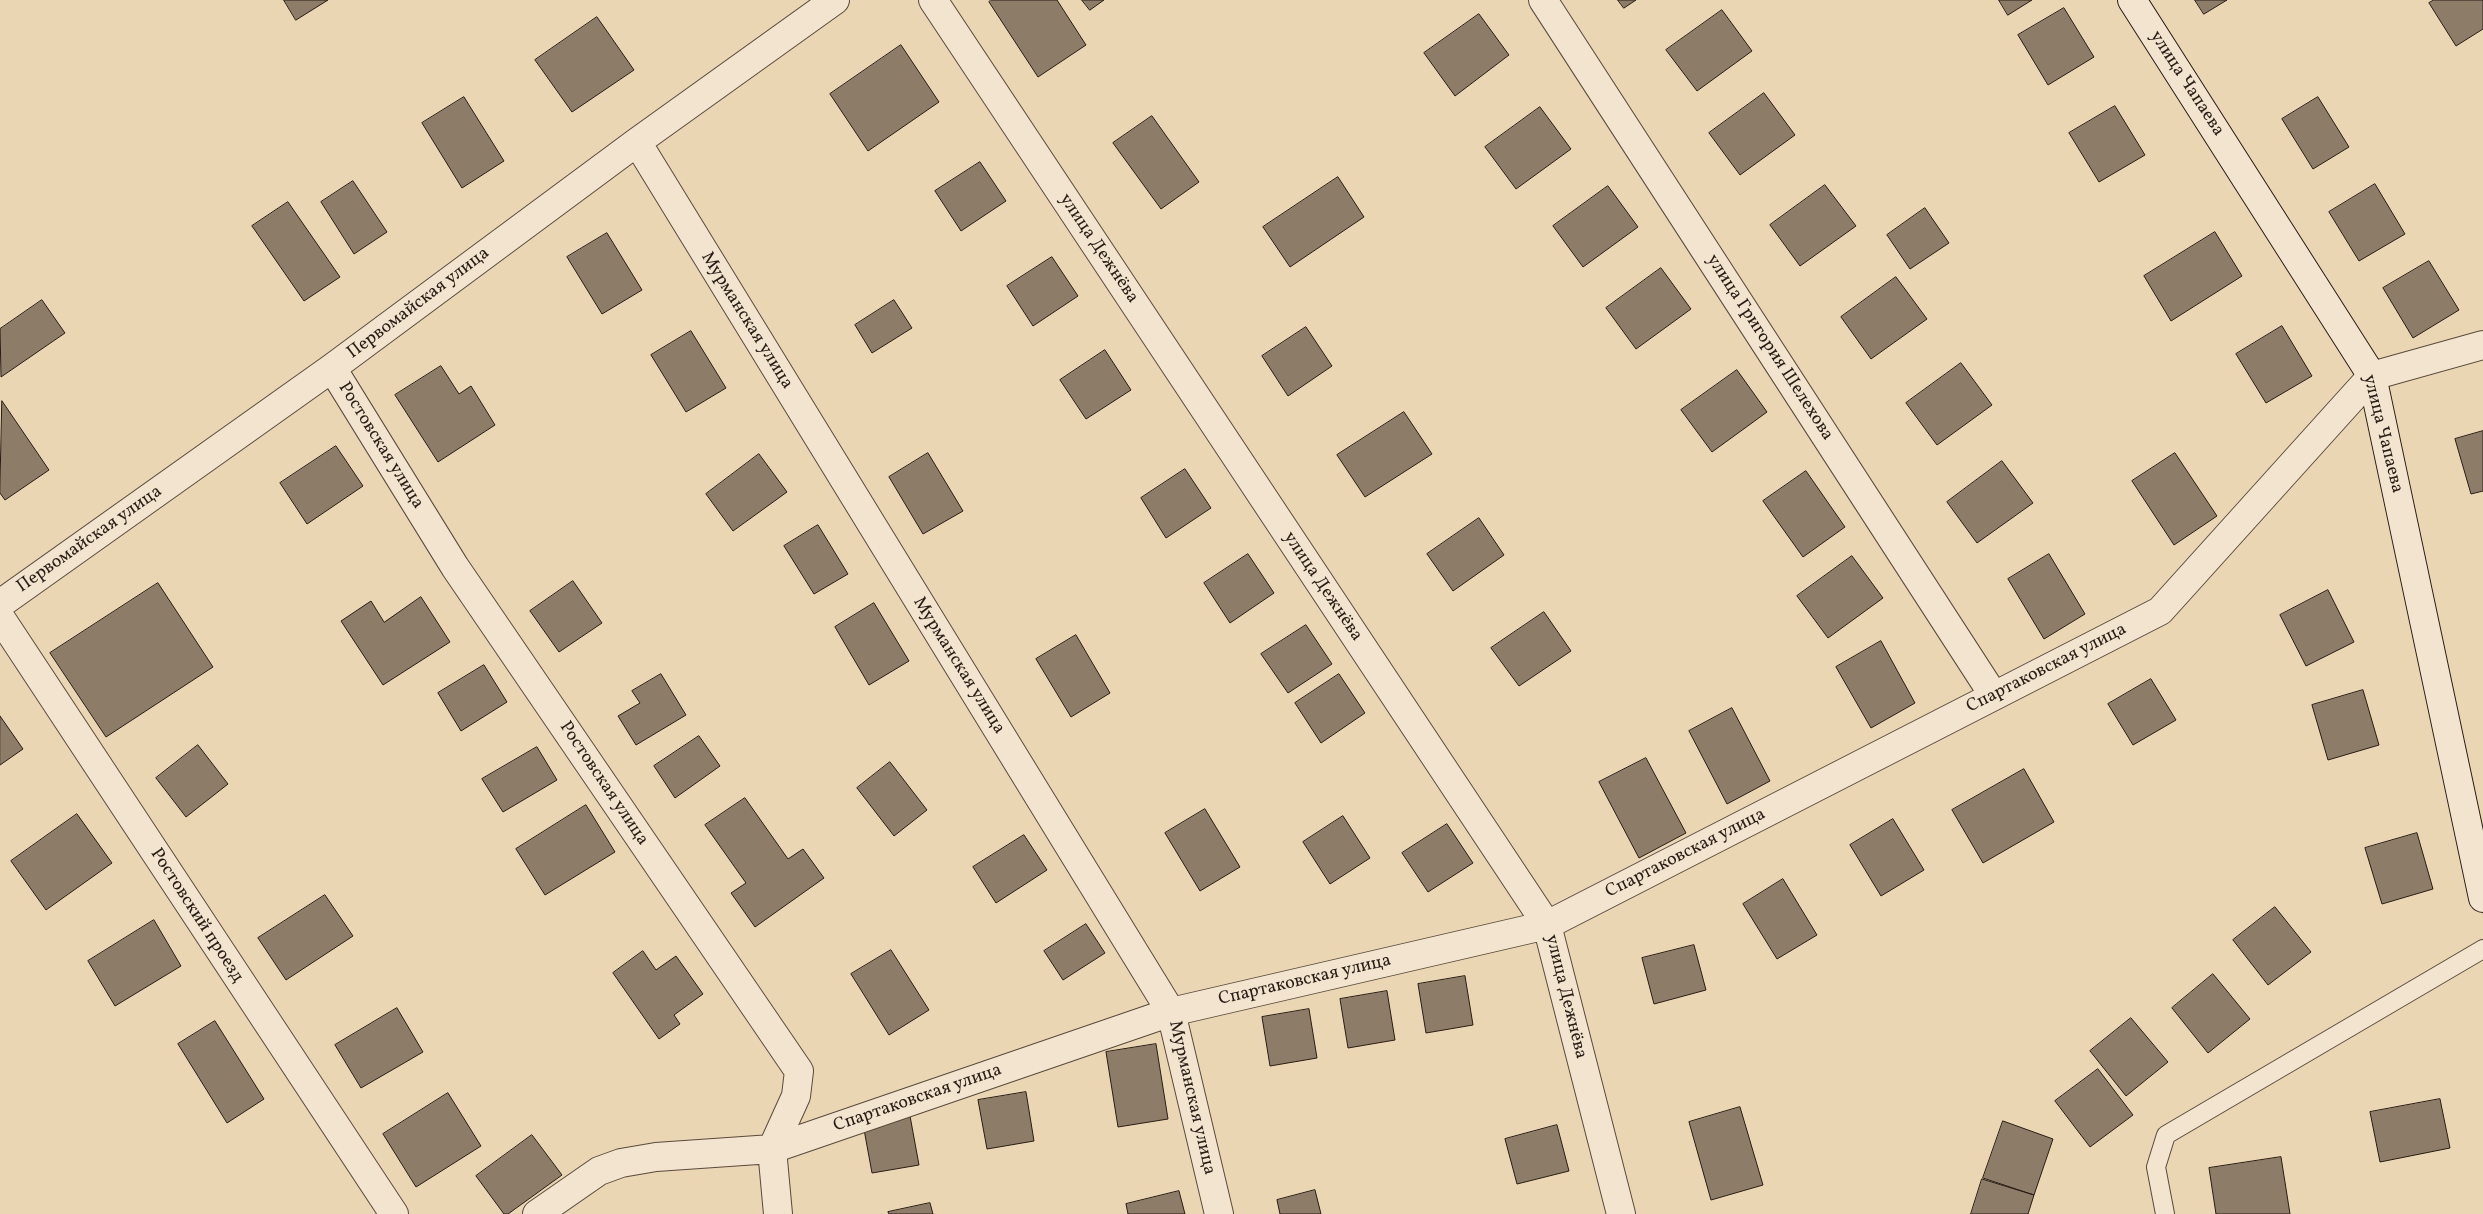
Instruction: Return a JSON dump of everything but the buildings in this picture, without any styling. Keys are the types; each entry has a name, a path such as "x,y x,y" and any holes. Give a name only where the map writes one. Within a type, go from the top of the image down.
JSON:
{"street":[{"name":"Первомайская улица","path":"0,604 332,368 637,142 835,0"},
{"name":"улица Дежнёва","path":"933,0 1547,925 1621,1214"},
{"name":"улица Григория Шелехова","path":"1543,0 1994,696"},
{"name":"улица Чапаева","path":"2132,0 2372,376 2483,898"},
{"name":"Мурманская улица","path":"637,142 1171,1012 1219,1214"},
{"path":"2372,376 2483,345"},
{"name":"Ростовская улица","path":"332,368 455,567 799,1070 796,1096 772,1149 778,1214"},
{"name":"Спартаковская улица","path":"537,1214 599,1170 621,1163 656,1157 772,1149 1171,1012 1547,925 2160,611 2372,376"},
{"name":"Ростовский проезд","path":"0,617 394,1214"}],"lane":[{"path":"2165,1214 2156,1167 2166,1135 2483,949"}]}
